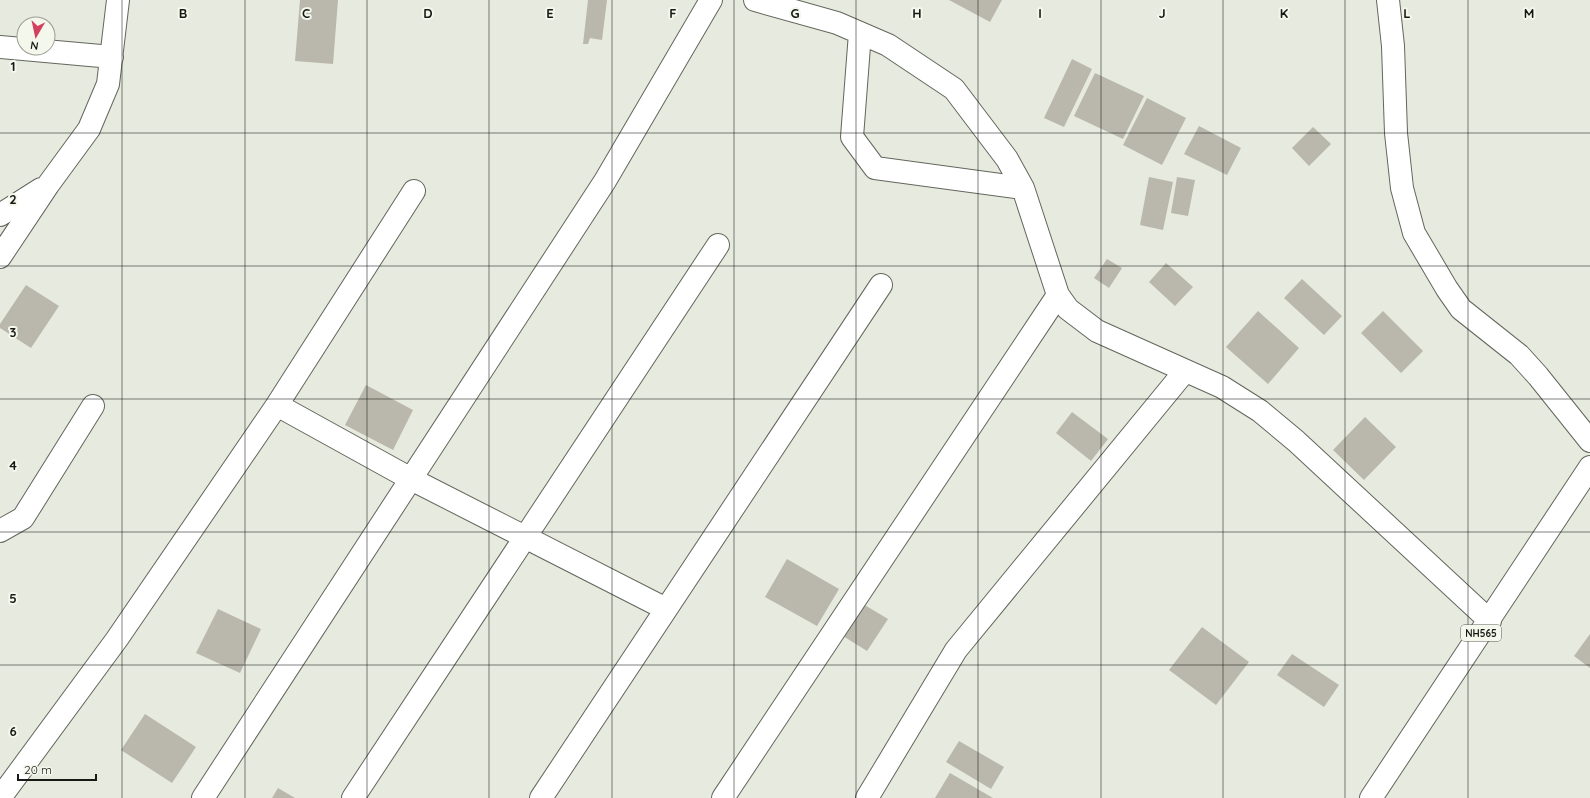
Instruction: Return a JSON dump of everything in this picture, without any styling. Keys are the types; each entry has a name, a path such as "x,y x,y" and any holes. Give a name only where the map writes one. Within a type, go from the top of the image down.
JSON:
{"main road":[{"path":"0,256 48,185 89,129 108,84 118,0"},
{"path":"203,798 605,181 711,0"},
{"path":"755,0 837,22 888,45 954,89 1007,159 1023,188 1058,295 1068,309 1096,331 1222,387 1260,410 1296,441 1490,621"},
{"path":"1388,0 1393,46 1396,133 1402,188 1414,233 1446,289 1462,309 1519,355 1538,376 1590,441"},
{"path":"860,33 852,137 875,168 1023,188"},
{"path":"0,47 112,57"},
{"path":"0,215 48,185"},
{"path":"0,798 117,639 277,405 414,191"},
{"path":"354,798 718,245"},
{"path":"541,798 881,285"},
{"path":"723,798 1058,295"},
{"path":"867,798 956,650 1185,371"},
{"path":"277,405 411,479 666,609"},
{"path":"0,530 23,518 93,406"},
{"name":"NH565","path":"1371,798 1490,621 1590,467"}],"building":[{"path":"300,0 338,0 333,64 295,61"},
{"path":"588,0 607,0 602,40 590,38 588,44 583,44"},
{"path":"949,0 1002,0 990,22"},
{"path":"1072,59 1092,69 1064,127 1044,118"},
{"path":"1095,73 1144,96 1123,139 1074,116"},
{"path":"1147,98 1186,118 1162,165 1123,145"},
{"path":"1199,126 1241,148 1227,175 1184,154"},
{"path":"1313,127 1331,144 1309,166 1292,148"},
{"path":"1149,177 1173,182 1163,230 1140,225"},
{"path":"1177,177 1195,180 1188,216 1171,213"},
{"path":"1107,259 1122,268 1109,288 1094,278"},
{"path":"1166,263 1193,287 1175,306 1149,282"},
{"path":"1302,279 1342,316 1324,335 1284,298"},
{"path":"26,285 59,306 31,348 0,328 0,324"},
{"path":"1258,311 1299,348 1268,384 1226,347"},
{"path":"1383,311 1423,351 1401,373 1361,333"},
{"path":"366,385 413,410 393,450 345,425"},
{"path":"1072,412 1108,439 1091,461 1056,433"},
{"path":"1365,417 1396,447 1364,480 1333,450"},
{"path":"787,559 839,589 817,626 765,597"},
{"path":"863,604 888,619 867,651 843,636"},
{"path":"218,609 261,629 240,673 196,653"},
{"path":"1202,627 1249,662 1216,705 1169,670"},
{"path":"1590,634 1590,668 1574,656"},
{"path":"1292,654 1339,685 1324,707 1277,675"},
{"path":"145,714 196,747 172,783 121,750"},
{"path":"959,741 1004,767 991,789 946,762"},
{"path":"950,773 993,798 935,798"},
{"path":"278,788 295,798 272,798"}]}
